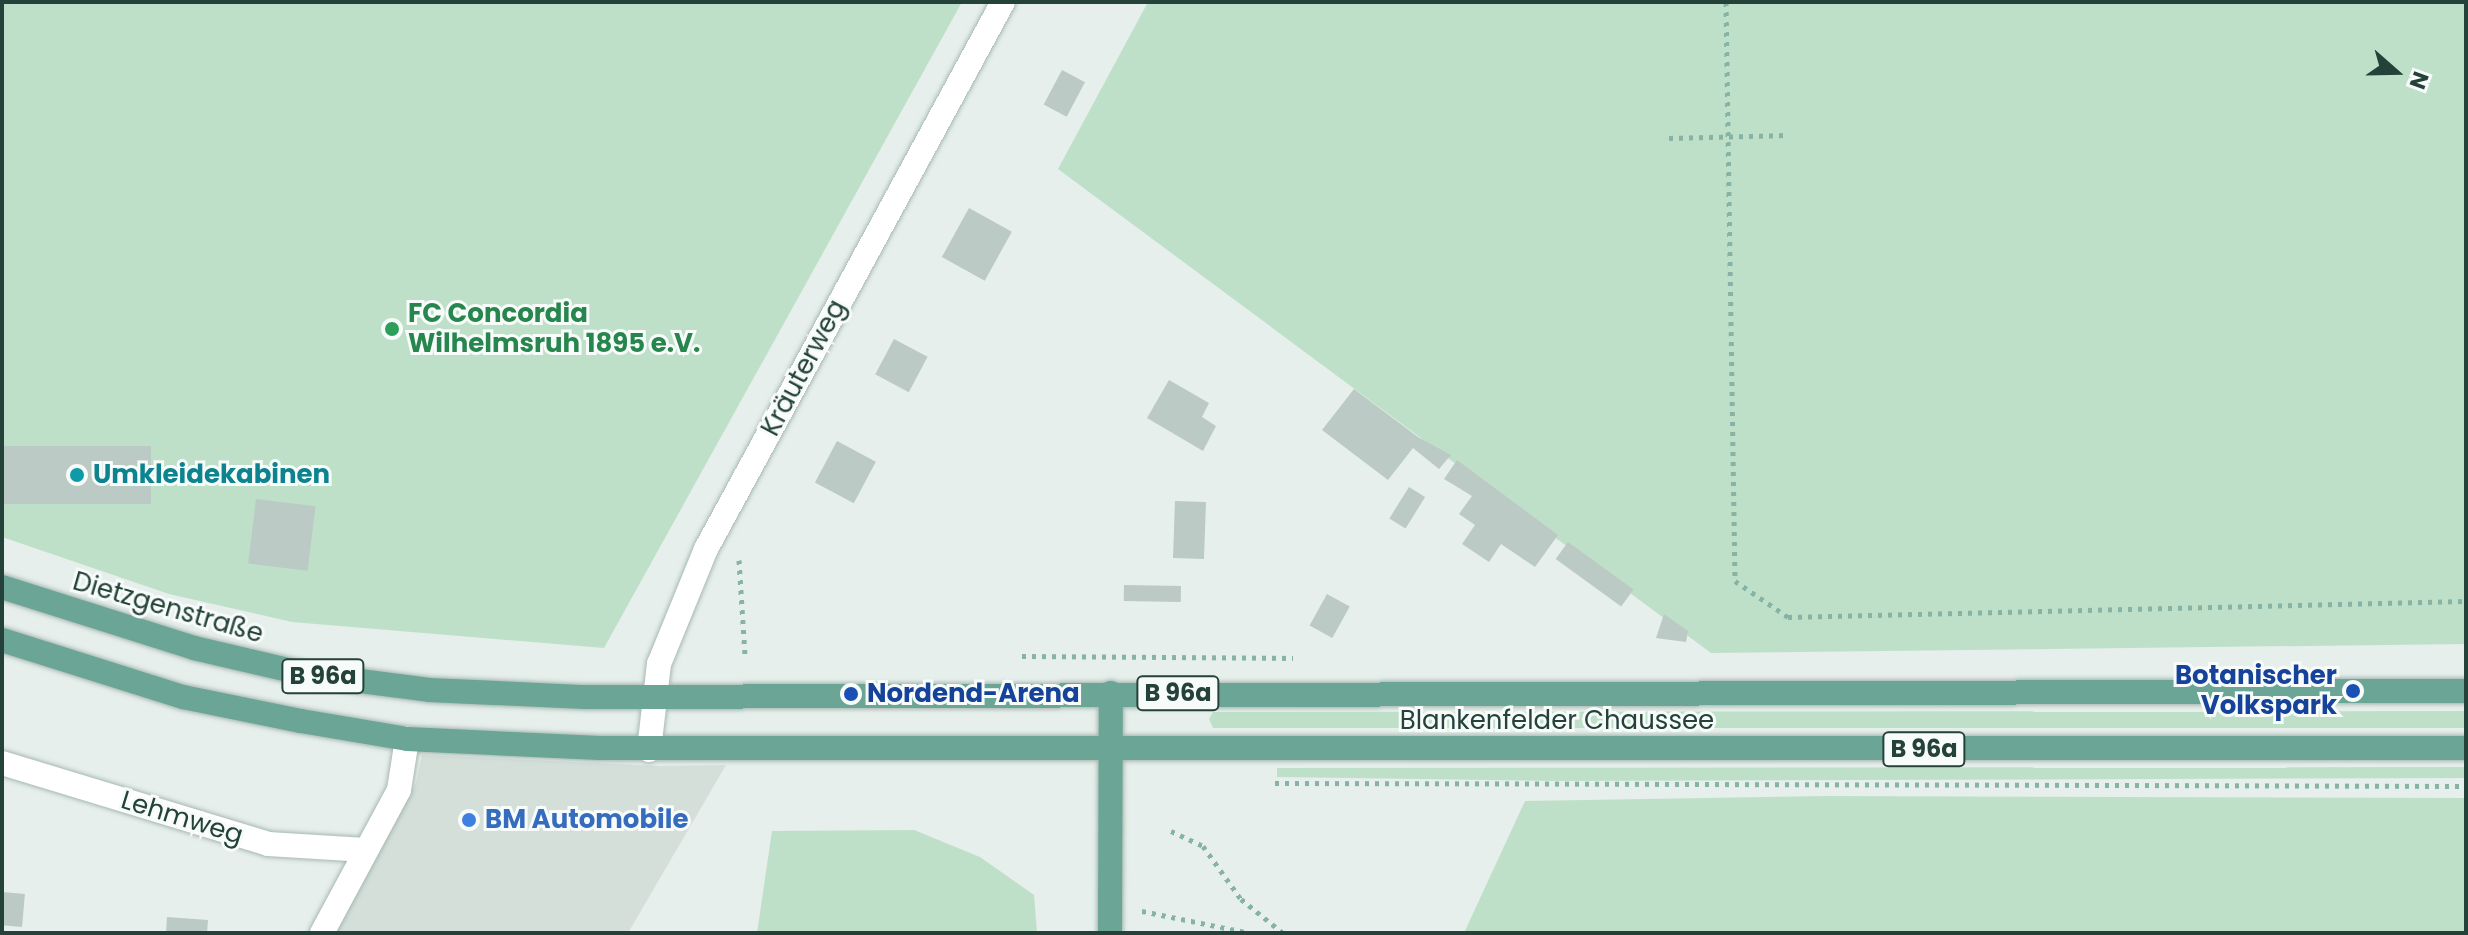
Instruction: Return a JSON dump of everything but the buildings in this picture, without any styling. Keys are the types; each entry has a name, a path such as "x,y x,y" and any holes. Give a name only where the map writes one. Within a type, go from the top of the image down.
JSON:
{"main road":[{"name":"Dietzgenstraße","path":"2,587 194,648 306,674 429,690 656,695"},
{"name":"B 96a","path":"2,640 183,697 407,739 649,750"},
{"name":"Blankenfelder Chaussee","path":"656,695 2466,691"},
{"path":"1110,933 1111,693"},
{"name":"Blankenfelder Chaussee","path":"649,750 2466,748"}],"lane":[{"name":"Kräuterweg","path":"649,750 659,664 706,549 1003,2"},
{"path":"322,933 399,790 407,739"},
{"name":"Lehmweg","path":"2,763 268,844 366,850"}],"path":[{"path":"1726,2 1735,581 1788,617 2466,601"},
{"path":"1669,138 1788,135"},
{"path":"739,553 745,655"},
{"path":"1285,786 2466,786"},
{"path":"1171,831 1203,846 1241,899 1283,933"},
{"path":"1112,907 1211,919 1250,933"}],"shaded area":[{"path":"422,755 660,766 726,765 628,933 336,933 416,783"}],"green space":[{"name":"FC Concordia Wilhelmsruh 1895 e.V.","path":"2,2 962,2 604,648 292,622 169,594 2,537"},
{"path":"1148,2 2466,2 2466,644 1711,653 1058,169"},
{"path":"2466,711 2466,728 1213,728 1209,719 1213,712"},
{"path":"2466,767 2466,778 1558,781 1277,777 1277,768"},
{"path":"1827,796 2466,798 2466,933 1464,933 1525,801"},
{"path":"914,830 980,857 1034,895 1037,933 757,933 772,831"}],"place":[{"name":"FC Concordia Wilhelmsruh 1895 e.V.","path":"392,329"},
{"name":"Umkleidekabinen","path":"77,475"},
{"name":"Botanischer Volkspark","path":"2353,691"},
{"name":"Nordend-Arena","path":"851,694"},
{"name":"BM Automobile","path":"469,820"}]}
